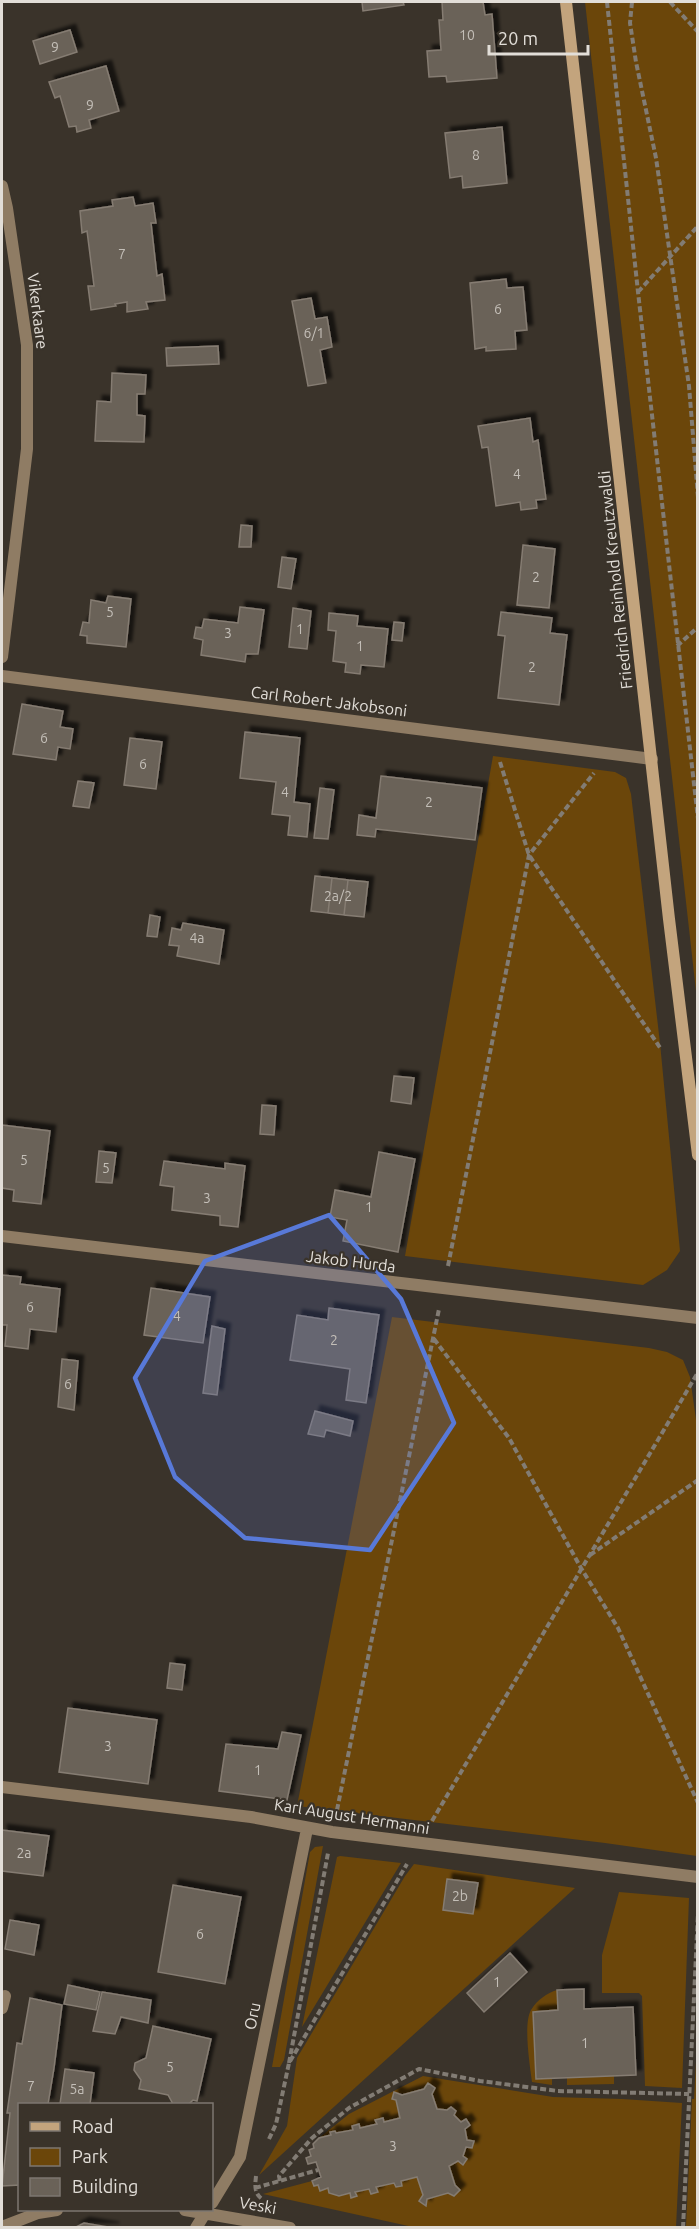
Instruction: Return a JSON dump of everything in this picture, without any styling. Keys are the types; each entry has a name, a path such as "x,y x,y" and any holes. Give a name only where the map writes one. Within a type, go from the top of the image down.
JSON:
{"main road":[{"name":"Friedrich Reinhold Kreutzwaldi","path":"566,2 698,1155"}],"street":[{"name":"Vikerkaare","path":"2,186 27,345 27,437 2,657"},
{"name":"Carl Robert Jakobsoni","path":"2,676 652,759"},
{"name":"Jakob Hurda","path":"2,1236 698,1318"},
{"name":"Karl August Hermanni","path":"2,1787 251,1817 332,1833 698,1878"},
{"name":"Oru","path":"213,2200 240,2157 308,1828"},
{"name":"Veski","path":"213,2209 290,2228"},
{"path":"2,2227 38,2213 51,2211"},
{"name":"Oru","path":"196,2228 206,2211"}],"path":[{"path":"607,2 698,819"},
{"path":"632,2 630,23 656,158 689,386 698,497"},
{"path":"670,2 698,32"},
{"path":"638,292 698,226"},
{"path":"677,646 698,627"},
{"path":"492,739 529,855 663,1053"},
{"path":"267,2143 276,2124 289,2062 332,1833 434,1338 529,855 609,754"},
{"path":"434,1338 509,1438 581,1568 618,1628 698,1803"},
{"path":"289,2062 697,1374 698,1383"},
{"path":"587,1558 698,1479"},
{"path":"683,2228 698,1913"},
{"path":"280,2181 279,2176 312,2138 349,2108 419,2069 480,2081 558,2091 689,2094"},
{"path":"256,2170 255,2188 262,2200"},
{"path":"255,2188 318,2170"}],"highlighted area":[{"path":"329,1215 401,1299 454,1423 370,1550 245,1538 175,1477 135,1378 205,1261"}],"green space":[{"path":"585,2 697,2 697,1000"},
{"path":"493,756 615,772 626,778 631,794 660,1043 680,1251 667,1270 643,1285 405,1256"},
{"path":"392,1317 649,1348 667,1352 683,1360 690,1377 698,1434 697,1856 297,1806"},
{"path":"323,1846 284,2060 280,2067 272,2067 310,1852 315,1847"},
{"path":"337,1857 401,1863 302,2027"},
{"path":"414,1864 575,1888 259,2175 287,2126 297,2058"},
{"path":"619,1892 689,1898 682,2088 645,2086 642,1996 639,1993 602,1993 602,1955"},
{"path":"557,1990 558,2010 533,2012 536,2079 552,2079 552,2085 532,2082 528,2045 529,2016 539,2000"},
{"path":"697,2043 697,2227 686,2227 692,2099 694,2099"},
{"path":"423,2076 553,2097 682,2103 676,2227 413,2227 263,2194 312,2181 314,2186 318,2185 320,2191 328,2188 330,2193 339,2196 350,2193 352,2198 357,2196 355,2192 369,2189 377,2192 376,2187 394,2183 397,2187 402,2186 401,2181 417,2177 423,2195 419,2201 425,2206 427,2199 448,2193 454,2196 460,2190 455,2185 449,2166 458,2161 463,2164 467,2160 463,2156 466,2147 472,2148 474,2142 467,2140 465,2129 454,2115 456,2111 451,2107 447,2110 437,2109 432,2094 434,2088 429,2083 413,2093 394,2092 392,2099 396,2100 400,2118 384,2122 383,2118 375,2120 377,2124 360,2128 358,2124 352,2126 353,2130 336,2133 334,2131 330,2132 331,2135 319,2138 349,2114"},
{"path":"614,2076 614,2084 567,2085 567,2078"}],"building":[{"path":"362,2 403,2 404,5 363,11"},
{"path":"442,2 483,2 485,15 492,14 497,78 447,82 446,76 429,77 427,51 441,50 439,20 443,20"},
{"path":"70,30 77,52 40,64 33,41"},
{"path":"106,66 119,111 89,120 91,128 77,132 76,126 69,127 60,96 55,98 49,82"},
{"path":"502,127 507,183 463,188 462,176 450,178 445,133"},
{"path":"133,197 135,206 153,203 156,223 151,223 157,276 162,274 165,300 146,302 148,309 127,312 127,302 91,310 88,286 94,286 87,231 82,233 80,211 113,206 112,200"},
{"path":"506,279 507,288 523,287 527,330 515,331 516,349 486,351 486,347 475,349 470,283"},
{"path":"311,298 315,319 327,317 332,347 320,350 326,383 308,386 292,301"},
{"path":"218,346 219,364 167,366 166,348"},
{"path":"112,373 146,375 145,394 137,394 137,415 145,416 144,442 95,441 97,401 111,402"},
{"path":"530,418 533,442 538,440 546,499 536,500 537,508 521,510 520,502 496,506 488,447 482,448 478,426"},
{"path":"241,525 252,526 251,547 239,547"},
{"path":"523,545 555,549 549,608 517,605"},
{"path":"282,557 296,559 291,589 278,587"},
{"path":"108,596 131,599 126,647 87,643 87,636 80,635 83,622 89,623 91,600 106,603"},
{"path":"240,607 264,610 258,654 246,654 245,662 201,655 203,640 194,638 196,627 202,628 204,619 238,623"},
{"path":"293,608 311,611 307,649 289,647"},
{"path":"501,612 552,618 550,633 567,635 559,705 498,698 505,636 498,635"},
{"path":"329,613 358,616 357,626 388,629 384,667 361,665 360,674 345,672 346,663 333,661 336,631 328,630"},
{"path":"394,622 404,623 402,641 392,640"},
{"path":"22,704 63,711 60,727 73,729 70,749 58,747 56,760 13,754"},
{"path":"245,732 300,738 294,802 310,804 307,837 288,835 290,816 272,814 276,782 240,778"},
{"path":"130,738 162,742 156,789 124,785"},
{"path":"381,776 482,788 475,840 376,829 375,837 357,835 359,815 376,818"},
{"path":"78,781 94,783 89,808 73,806"},
{"path":"320,788 334,790 328,839 314,838"},
{"path":"315,876 332,878 328,913 311,911"},
{"path":"332,878 348,880 344,915 328,913"},
{"path":"348,880 368,882 364,917 344,915"},
{"path":"150,915 160,917 157,937 147,936"},
{"path":"183,923 224,930 219,964 177,956 179,946 169,945 172,928 181,930"},
{"path":"394,1076 414,1078 411,1104 391,1101"},
{"path":"262,1105 276,1106 274,1135 260,1134"},
{"path":"2,1125 50,1131 41,1204 13,1201 14,1190 2,1188"},
{"path":"99,1151 116,1153 112,1183 96,1182"},
{"path":"379,1152 415,1159 398,1252 343,1241 347,1220 330,1217 335,1190 371,1197"},
{"path":"164,1161 225,1169 225,1163 245,1166 238,1227 220,1225 220,1216 172,1210 174,1187 160,1185"},
{"path":"2,1275 21,1277 20,1284 60,1289 56,1332 30,1329 28,1349 5,1346 7,1325 2,1325"},
{"path":"151,1288 210,1297 203,1343 144,1335"},
{"path":"329,1308 379,1315 366,1403 346,1400 350,1369 290,1360 297,1315 328,1320"},
{"path":"212,1326 225,1329 217,1395 203,1393"},
{"path":"62,1359 78,1361 74,1410 58,1407"},
{"path":"315,1411 353,1421 350,1436 326,1430 324,1437 308,1434"},
{"path":"170,1663 185,1665 182,1690 167,1688"},
{"path":"68,1708 157,1720 148,1784 59,1772"},
{"path":"282,1732 301,1735 287,1800 219,1791 226,1744 278,1749"},
{"path":"2,1830 49,1836 43,1876 2,1871"},
{"path":"447,1879 478,1883 473,1914 443,1910"},
{"path":"173,1885 241,1897 225,1984 158,1972"},
{"path":"10,1920 39,1925 34,1955 5,1949"},
{"path":"510,1953 527,1972 484,2012 467,1993"},
{"path":"68,1985 100,1992 96,2010 64,2004"},
{"path":"584,1989 584,2009 633,2007 636,2075 536,2079 533,2012 558,2010 557,1990"},
{"path":"102,1992 151,2000 148,2023 121,2017 115,2034 93,2031"},
{"path":"30,1998 62,2005 48,2103 18,2103 18,2185 2,2186 10,2113 7,2113 17,2043 22,2044"},
{"path":"153,2026 211,2039 197,2101 172,2103 168,2095 139,2089 141,2080 134,2070 135,2063 146,2058"},
{"path":"65,2069 94,2073 90,2103 60,2103"},
{"path":"428,2083 435,2088 432,2094 437,2109 447,2110 451,2107 456,2111 454,2115 461,2122 466,2119 470,2125 465,2129 467,2140 474,2141 472,2148 466,2147 463,2156 467,2159 463,2165 458,2161 449,2166 455,2185 460,2190 454,2196 448,2193 427,2199 426,2206 419,2201 423,2195 417,2177 401,2181 402,2186 396,2187 394,2183 376,2187 378,2192 371,2194 369,2189 355,2192 357,2196 351,2198 350,2193 339,2196 329,2193 328,2188 320,2191 318,2185 314,2186 312,2181 321,2177 316,2162 308,2164 306,2158 311,2156 309,2150 314,2148 313,2144 319,2138 331,2135 330,2132 353,2130 352,2126 359,2124 360,2128 377,2124 375,2120 383,2118 384,2122 400,2118 396,2100 392,2099 394,2092 402,2095 424,2089"},
{"path":"84,2223 114,2228 74,2228"}]}
